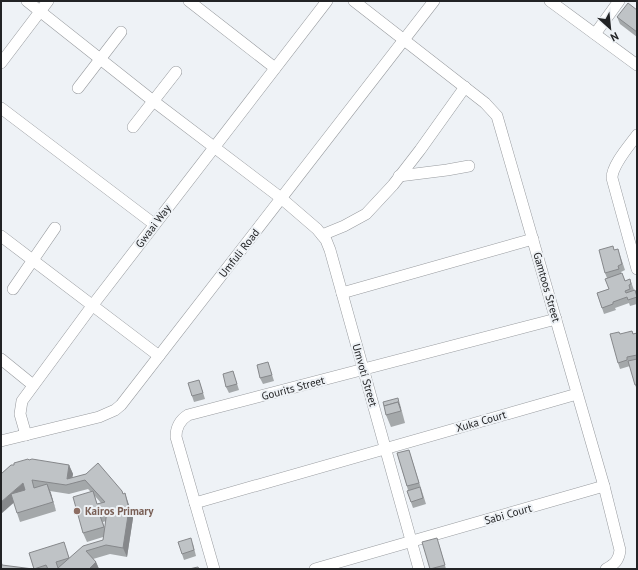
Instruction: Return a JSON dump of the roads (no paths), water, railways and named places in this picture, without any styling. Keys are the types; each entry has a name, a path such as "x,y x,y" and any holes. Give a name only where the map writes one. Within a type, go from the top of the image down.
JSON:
{"street":[{"name":"Umvoti Street","path":"27,1 101,58 152,100 281,198 322,235 330,250 419,569"},
{"path":"1,63 48,1"},
{"path":"189,1 275,68"},
{"name":"Gwaai Way","path":"26,435 20,414 20,406 22,401 154,224 327,1"},
{"name":"Gamtoos Street","path":"354,1 465,87 486,104 497,116 604,486 620,550 620,556 617,562 606,569"},
{"name":"Umfuli Road","path":"1,441 99,417 115,410 121,405 434,1"},
{"path":"550,1 637,64"},
{"path":"595,34 619,1"},
{"path":"78,88 121,32"},
{"path":"133,127 152,100 176,72"},
{"path":"322,235 350,224 366,214 420,150 465,87"},
{"path":"1,108 154,224"},
{"path":"637,135 614,166 612,173 612,178 637,269"},
{"path":"399,176 468,166"},
{"path":"13,289 55,228"},
{"path":"1,236 159,356"},
{"path":"342,293 533,239"},
{"name":"Gourits Street","path":"214,569 176,437 178,425 184,418 556,319"},
{"path":"1,359 34,385"},
{"name":"Xuka Court","path":"195,503 577,394"},
{"name":"Sabi Court","path":"315,569 604,486"}],"place":[{"name":"Kairos Primary","path":"77,511"}]}
